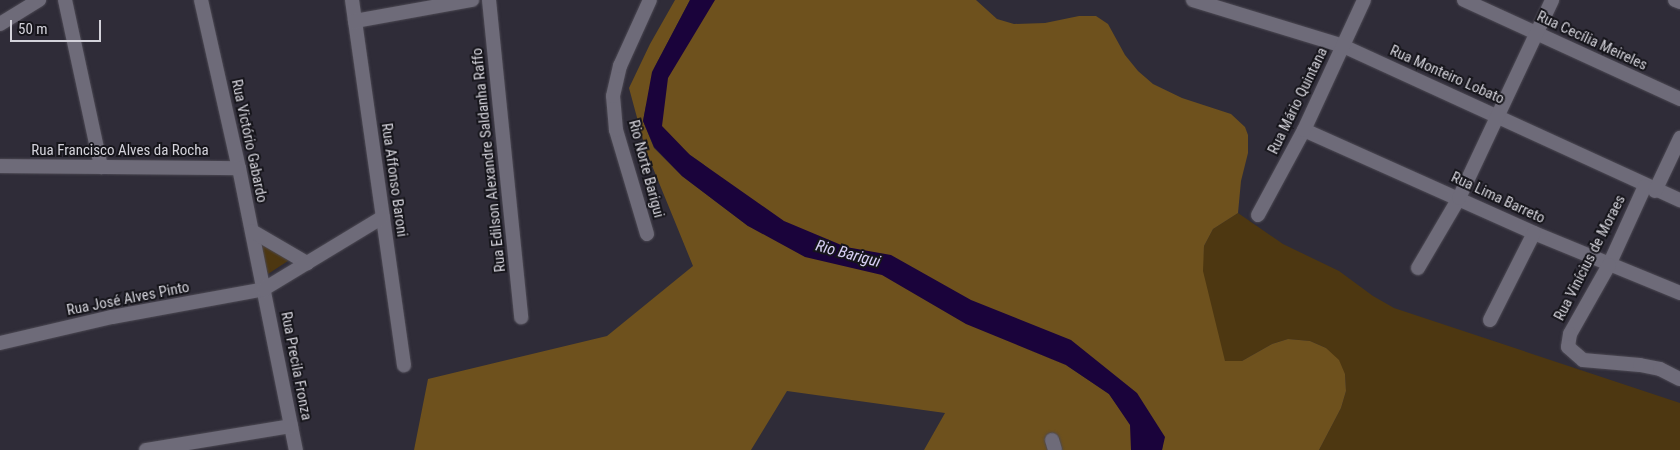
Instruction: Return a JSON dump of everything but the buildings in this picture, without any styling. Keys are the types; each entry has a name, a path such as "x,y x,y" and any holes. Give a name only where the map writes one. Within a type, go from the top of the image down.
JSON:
{"street":[{"path":"0,24 39,0"},
{"path":"65,0 101,167"},
{"name":"Rua Victório Gabardo","path":"201,0 264,290"},
{"name":"Rua Affonso Baroni","path":"352,0 404,365"},
{"path":"355,21 472,0"},
{"name":"Rua Edilson Alexandre Saldanha Raffo","path":"489,0 521,317"},
{"name":"Rio Norte Barigui","path":"647,234 616,130 613,96 620,66 650,0"},
{"name":"Rua Monteiro Lobato","path":"1193,0 1343,46 1498,116 1650,188 1680,200"},
{"name":"Rua Mário Quintana","path":"1258,215 1304,130 1364,0"},
{"name":"Rua Cecília Meireles","path":"1464,0 1680,99"},
{"path":"1418,268 1459,198 1552,0"},
{"path":"1676,0 1680,2"},
{"name":"Rua Lima Barreto","path":"1304,130 1534,233 1680,293"},
{"name":"Rua Vinícius de Moraes","path":"1680,138 1650,188 1570,334 1568,347 1583,360 1640,365 1660,369 1680,379"},
{"name":"Rua Francisco Alves da Rocha","path":"0,166 239,168"},
{"path":"264,290 383,217"},
{"path":"252,231 306,264"},
{"path":"1490,320 1534,233"},
{"name":"Rua José Alves Pinto","path":"0,343 112,317 264,290"},
{"name":"Rua Precila Fronza","path":"264,290 296,450"},
{"path":"146,450 292,426"}],"shaded area":[{"path":"675,0 690,0 652,72 696,0 976,0 997,19 1014,24 1045,23 1079,16 1096,16 1108,24 1125,55 1138,71 1153,84 1182,98 1231,114 1245,127 1248,135 1248,153 1241,181 1238,213 1213,229 1204,246 1203,271 1225,361 1242,361 1272,344 1288,339 1310,341 1326,348 1339,360 1345,374 1346,391 1341,408 1319,450 1162,450 1163,443 1108,382 966,324 1066,365 1109,394 1131,425 1131,450 924,450 945,413 787,391 751,450 414,450 428,379 607,336 693,266 646,151 629,88 650,44","holes":["646,106 646,124 703,164 778,231 748,226 682,176 654,148 643,121"]},
{"path":"1238,213 1283,244 1339,271 1373,296 1394,308 1680,403 1680,450 1319,450 1341,408 1346,391 1345,374 1326,348 1310,341 1288,339 1272,344 1242,361 1225,361 1215,349 1206,316 1202,267 1204,246 1213,229"},
{"path":"259,239 294,257 268,274"}],"water":[{"name":"Rio Barigui","path":"690,0 715,0 668,78 662,126 690,155 784,221 846,247 891,255 971,300 1071,340 1137,393 1165,437 1162,450 1131,450 1130,425 1109,394 1066,365 966,324 882,275 805,257 748,226 682,176 654,147 643,121 652,72"}]}
